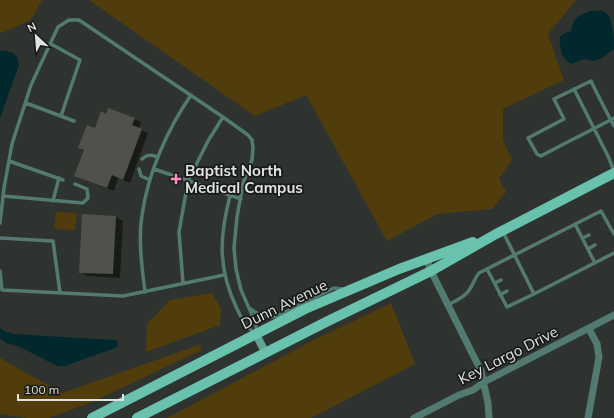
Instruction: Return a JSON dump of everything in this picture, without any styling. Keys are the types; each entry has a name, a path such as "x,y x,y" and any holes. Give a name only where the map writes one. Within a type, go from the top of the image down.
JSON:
{"main road":[{"name":"Dunn Avenue","path":"137,418 265,352 432,271 499,233 614,172"},
{"name":"Dunn Avenue","path":"92,418 305,309 348,289 426,258 499,233"},
{"path":"256,334 265,352"}],"street":[{"path":"426,258 476,358 484,382 489,418"},
{"name":"Key Largo Drive","path":"414,418 459,395 473,390 484,382 614,315"},
{"path":"588,418 599,356 597,344 589,329"}],"lane":[{"path":"0,223 12,144 31,85 58,27 69,20 79,20 239,128 252,140 252,160 243,183 237,217 234,248 236,269 248,307 256,324 256,334"},
{"path":"51,44 80,60 61,116"},
{"path":"612,119 541,156 537,154 528,138 564,119 554,99 591,81 612,119 614,126"},
{"path":"574,89 608,156 614,172"},
{"path":"145,292 141,251 141,217 150,180 158,157 173,126 191,95"},
{"path":"26,103 74,121"},
{"path":"183,284 179,232 188,181 208,141 223,117"},
{"path":"142,159 149,155 158,157"},
{"path":"9,161 63,180"},
{"path":"139,168 141,176 150,180"},
{"path":"154,169 241,199"},
{"path":"53,201 59,178"},
{"path":"3,196 83,203 88,198 86,188 75,184"},
{"path":"230,196 225,214 222,236 224,275 247,328 256,334"},
{"path":"448,304 463,297 471,289 475,277 479,273 601,211 613,236"},
{"path":"575,224 595,263"},
{"path":"605,227 609,225"},
{"path":"499,233 515,255 534,294"},
{"path":"583,238 589,235"},
{"path":"0,238 53,241 60,293"},
{"path":"588,249 595,245"},
{"path":"487,269 507,307 614,253"},
{"path":"517,272 522,270"},
{"path":"0,271 2,290 123,296 224,275"},
{"path":"495,283 501,280"},
{"path":"522,283 527,280"},
{"path":"248,307 258,315 270,318 334,288 348,289"},
{"path":"500,294 507,291"}],"shaded area":[{"path":"0,0 42,0 31,20 2,33 0,32"},
{"path":"89,0 576,0 548,34 564,80 503,109 503,140 512,160 499,178 506,192 492,209 437,214 387,241 306,95 255,116"},
{"path":"56,212 77,213 75,230 54,229"},
{"path":"212,293 221,309 220,325 146,352 147,324 170,300"},
{"path":"391,303 415,364 311,418 167,418 316,339"},
{"path":"199,345 202,350 92,402 49,418 27,418 0,414 0,358 62,393"}],"water":[{"path":"590,11 603,11 607,13 613,28 614,49 602,58 593,61 584,59 571,64 565,59 561,52 560,36 571,31 575,20 582,14"},
{"path":"0,51 11,52 17,58 19,65 0,118"},
{"path":"0,328 13,334 114,340 118,341 118,347 65,366 57,366 20,347 6,343 0,338"}],"building":[{"path":"108,108 135,118 132,125 142,129 123,180 112,175 107,188 74,176 84,150 78,148 87,125 95,128 101,111 106,114"},
{"path":"82,214 116,216 113,274 79,273"}],"place":[{"name":"Baptist North Medical Campus","path":"176,179"}]}
